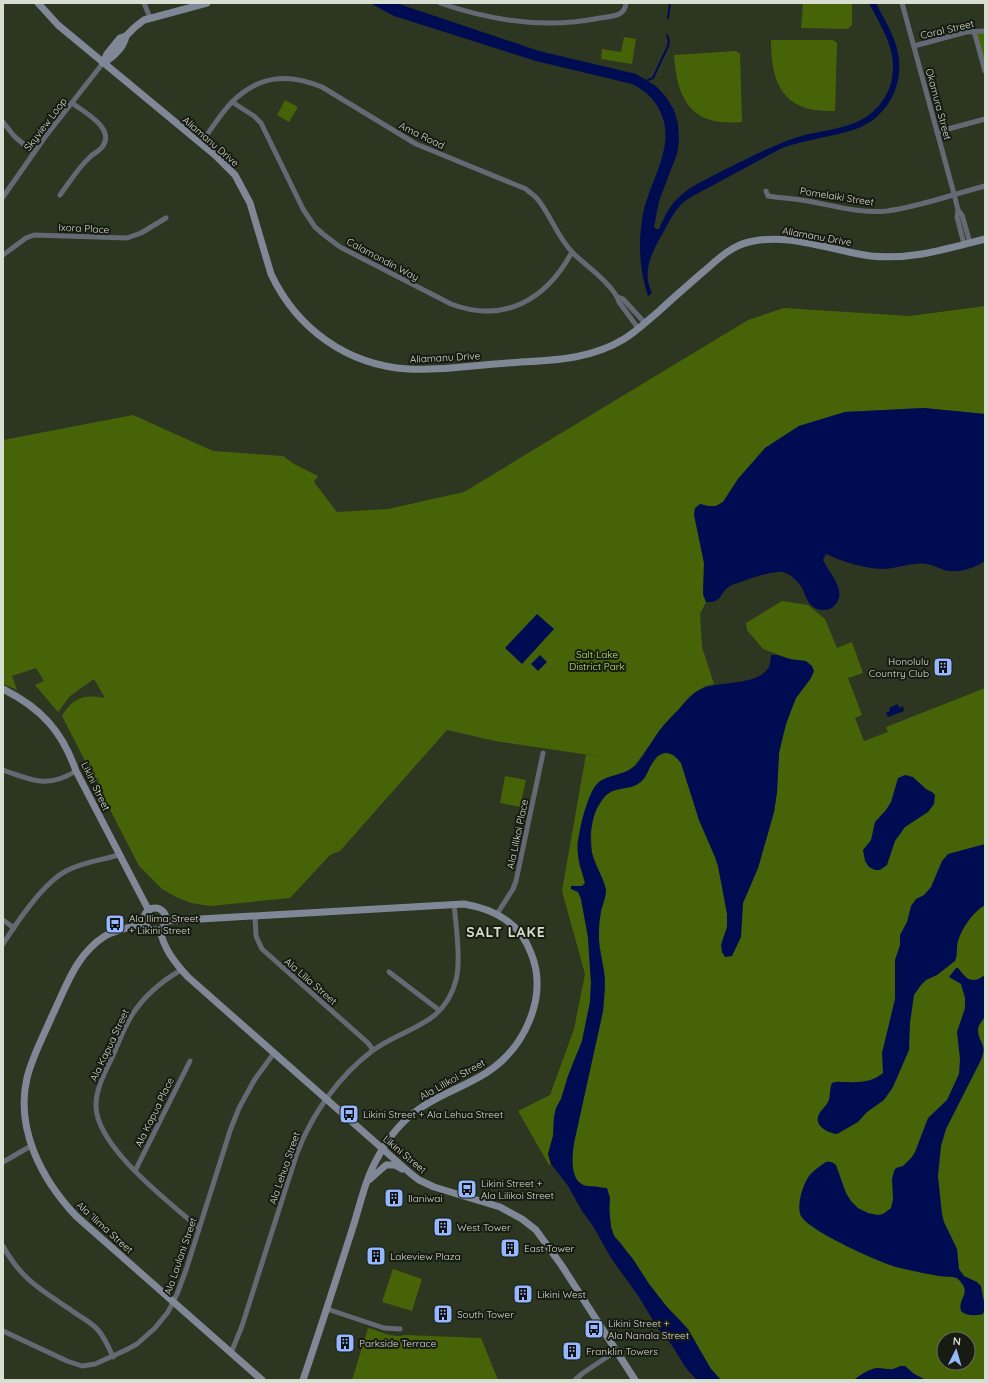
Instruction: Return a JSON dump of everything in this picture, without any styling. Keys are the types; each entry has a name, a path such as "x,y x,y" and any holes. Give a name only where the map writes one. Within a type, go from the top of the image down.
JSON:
{"street":[{"name":"Aliamanu Drive","path":"38,3 58,25 201,143 228,168 240,182 250,203 271,274 292,309 309,327 328,342 361,360 397,368 422,369 564,359 585,355 605,348 625,338 645,323 718,259 742,244 751,242 767,239 794,240 856,253 894,257 927,254 985,239"},
{"path":"144,3 150,18"},
{"path":"103,63 106,54 120,38 126,36 139,23 150,18 207,3"},
{"path":"440,3 494,19 525,23 556,24 587,21 618,15 624,11 626,3"},
{"name":"Okamura Street","path":"902,3 958,210 962,215 967,244"},
{"name":"Coral Street","path":"914,46 974,31 985,30"},
{"path":"974,31 985,71"},
{"name":"Skyview Loop","path":"3,197 45,137 103,63"},
{"name":"Ama Road","path":"201,143 232,102 253,85 275,79 289,78 298,79 322,87 416,144 526,189 539,200 558,234 572,252 599,276 618,297 623,299 645,323"},
{"name":"Calamondin Way","path":"232,102 254,116 261,123 304,209 315,227 340,247 451,304 479,312 499,311 518,306 535,297 548,285 572,252"},
{"path":"60,195 86,160 103,147 106,140 106,134 103,127 72,103"},
{"path":"937,132 985,119"},
{"path":"3,122 14,136 34,153"},
{"path":"954,194 985,186"},
{"name":"Pomelaiki Street","path":"766,191 768,196 877,212 900,209 954,194"},
{"name":"Ixora Place","path":"3,255 26,238 34,235 127,238 141,233 166,218"},
{"name":"Ama Road","path":"618,297 619,302 638,328"},
{"name":"Likini Street","path":"3,689 28,704 50,723 63,741 71,756 76,771 149,910"},
{"name":"Ala Lilikoi Place","path":"497,914 513,889 517,877 543,753"},
{"path":"3,770 44,782 60,780 76,771"},
{"path":"3,944 38,896 55,878 66,871 79,866 119,855"},
{"name":"Ala Lilikoi Street","path":"166,921 454,904 474,906 497,914 512,924 530,948 536,966 537,986 532,1010 525,1030 511,1050 499,1063 471,1082 433,1099 418,1109 399,1127 383,1148 366,1183 327,1309 303,1380"},
{"name":"Ala Lehua Street","path":"231,1353 242,1326 297,1152 307,1128 326,1100 349,1072 373,1050 421,1025 439,1010 451,994 458,972 454,904"},
{"path":"156,908 165,914 166,921 160,929 156,930 149,928 145,923 145,916 149,910 156,908"},
{"name":"Ala Līlia Street","path":"255,916 256,936 262,949 368,1043 373,1050"},
{"path":"3,920 14,928"},
{"name":"Ala ʻIlima Street","path":"145,923 105,936 83,956 73,971 33,1059 26,1080 24,1111 27,1135 31,1146 52,1186 67,1206 85,1224 262,1380"},
{"name":"Likini Street","path":"160,929 166,947 181,970 194,983 410,1173 419,1180 434,1187 500,1207 530,1225 542,1238 560,1263 635,1380"},
{"name":"Ala Kapua Street","path":"181,970 145,998 132,1015 102,1081 97,1096 96,1106 100,1126 118,1154 199,1228"},
{"path":"389,972 439,1010"},
{"name":"Ala Laulani Street","path":"3,1331 77,1365 95,1364 114,1357 137,1344 147,1336 168,1312 173,1302 186,1270 235,1118 251,1085 274,1053"},
{"name":"Ala Kapua Place","path":"135,1171 190,1061"},
{"path":"3,1162 31,1146"},
{"path":"366,1183 386,1165 395,1165 410,1173"},
{"path":"3,1246 9,1257 24,1277 42,1291 89,1322 99,1331 114,1357"},
{"path":"327,1309 384,1328 400,1329"},
{"path":"575,1380 616,1351"}],"green space":[{"path":"803,3 852,3 852,25 848,29 801,28"},
{"path":"980,30 985,31 985,71 975,35"},
{"path":"624,37 636,39 632,64 601,59 602,49 621,52"},
{"path":"771,40 833,40 837,43 835,111 804,107 793,102 784,94 778,84 774,71"},
{"path":"736,51 740,54 742,122 711,120 699,115 690,108 679,86 674,55"},
{"path":"285,100 298,107 289,122 277,115"},
{"name":"Salt Lake District Park","path":"985,306 985,414 924,408 845,412 799,426 765,448 738,479 723,502 716,506 700,504 701,546 704,563 703,594 706,602 700,614 702,647 714,684 705,686 683,705 664,725 635,765 628,771 610,777 594,789 581,825 577,844 579,864 585,883 582,886 572,886 574,890 578,892 581,899 588,937 591,983 590,1002 582,1041 568,1076 561,1099 556,1108 553,1136 548,1154 551,1164 549,1165 518,1111 550,1095 574,1029 585,974 562,891 586,755 495,741 447,730 340,851 330,855 290,898 210,906 191,903 176,897 162,889 139,866 62,716 75,701 80,698 91,696 105,698 94,679 70,696 58,712 35,685 44,681 36,668 12,676 17,690 3,684 3,440 133,415 213,451 283,456 294,464 318,476 314,482 337,512 388,509 464,492 748,320 784,308 910,316"},
{"name":"Honolulu Country Club","path":"782,601 808,605 825,619 837,648 852,642 863,673 848,678 862,715 855,718 864,741 888,732 886,727 985,688 984,1380 926,1380 914,1374 905,1366 889,1370 878,1368 866,1372 854,1380 721,1380 711,1369 681,1321 667,1307 621,1243 614,1236 611,1227 610,1198 597,1186 581,1184 574,1174 572,1162 574,1143 603,1011 605,981 599,940 599,920 606,890 592,853 591,833 596,810 606,795 612,791 636,785 658,756 666,753 675,755 681,763 699,820 718,866 726,904 728,923 722,941 741,920 743,903 758,868 774,812 777,792 779,753 783,734 796,698 811,678 790,659 763,649 747,630 746,623"},
{"path":"505,776 526,780 520,807 500,803"},
{"path":"393,1269 422,1279 412,1311 382,1302"},
{"path":"368,1328 396,1336 405,1335 481,1338 498,1380 352,1380"}],"shaded area":[{"path":"370,3 396,3 539,51 636,74 656,86 666,97 674,110 678,124 679,140 677,154 659,201 654,227 656,229 659,229 667,212 675,201 699,183 773,146 805,135 854,123 869,115 879,106 887,94 893,75 893,59 885,34 869,3 876,3 897,47 899,66 898,78 895,90 890,100 875,119 853,130 782,148 686,200 672,217 652,253 648,269 648,277 652,293 648,296 640,255 641,224 646,201 664,150 666,137 660,111 652,98 632,84 536,61 394,16"},
{"path":"924,408 985,414 985,561 971,568 960,571 944,570 927,564 911,564 877,569 840,560 826,554 823,560 839,589 838,601 830,609 823,610 812,606 798,582 784,572 759,576 730,586 715,601 706,602 703,594 704,563 694,515 695,508 700,504 716,506 723,502 738,479 765,448 799,426 845,412"},
{"path":"537,614 554,629 522,664 505,648"},
{"path":"540,655 547,662 538,671 531,664"},
{"path":"771,655 806,661 812,666 814,671 811,678 796,698 786,724 779,753 777,792 774,812 758,868 743,903 741,937 732,956 725,957 722,952 721,945 727,927 727,914 718,866 699,820 681,763 677,758 669,753 658,756 654,760 642,781 636,785 613,791 602,799 594,815 590,837 593,858 606,890 599,924 600,947 605,976 605,991 603,1011 574,1143 573,1169 578,1180 582,1184 607,1188 610,1198 609,1208 611,1227 614,1236 633,1259 649,1284 667,1307 688,1329 711,1369 721,1380 697,1380 686,1368 671,1344 658,1329 639,1297 611,1258 568,1186 551,1164 548,1154 553,1136 556,1108 561,1099 568,1076 582,1041 590,1002 591,983 588,937 581,899 578,892 571,889 571,886 582,886 585,883 579,858 579,838 583,816 590,795 599,782 603,779 633,768 643,756 661,728 693,694 706,687 756,678 764,673 769,667"},
{"path":"898,704 899,708 903,706 904,711 888,717 886,713 890,711 889,708"},
{"path":"905,775 913,777 935,795 934,804 928,812 905,827 895,841 887,865 880,870 875,870 869,867 865,861 863,850 871,840 875,822 891,802 898,778"},
{"path":"985,844 985,905 972,916 962,931 958,941 955,961 937,975 926,980 914,995 910,1023 909,1050 893,1087 884,1100 867,1112 858,1122 837,1134 822,1128 818,1122 818,1118 820,1112 828,1102 832,1083 867,1081 883,1073 882,1053 895,999 895,960 900,945 900,935 907,922 911,906 916,899 924,895 931,887 942,861 948,854"},
{"path":"956,968 958,968 967,978 973,980 985,975 986,1012 978,1030 983,1046 983,1054 946,1129 941,1146 938,1176 942,1214 944,1222 957,1249 959,1269 964,1276 977,1282 981,1286 985,1307 983,1314 977,1315 968,1315 961,1311 960,1306 965,1292 962,1283 957,1278 900,1268 863,1254 817,1230 801,1216 799,1207 803,1190 809,1176 826,1162 833,1162 836,1165 846,1193 858,1208 868,1213 878,1215 883,1214 891,1208 893,1199 892,1179 894,1171 896,1168 903,1166 911,1158 915,1152 928,1118 947,1100 959,1074 960,1059 957,1032 965,1008 965,998 961,984 949,977"},
{"path":"905,1366 914,1374 926,1380 854,1380 872,1369 891,1369"}],"waterway":[{"path":"668,18 670,3"},
{"path":"648,80 653,78 668,46 669,41 667,35"}],"place":[{"name":"Honolulu Country Club","path":"943,667"},
{"name":"Ala Ilima Street + Likini Street","path":"115,924"},
{"name":"Likini Street + Ala Lehua Street","path":"349,1114"},
{"name":"Likini Street + Ala Lilikoi Street","path":"467,1189"},
{"name":"Ilaniwai","path":"394,1198"},
{"name":"West Tower","path":"443,1227"},
{"name":"East Tower","path":"510,1248"},
{"name":"Lakeview Plaza","path":"376,1256"},
{"name":"Likini West","path":"523,1294"},
{"name":"South Tower","path":"443,1314"},
{"name":"Likini Street + Ala Nanala Street","path":"594,1329"},
{"name":"Parkside Terrace","path":"345,1343"},
{"name":"Franklin Towers","path":"572,1351"}],"district":[{"name":"SALT LAKE","path":"506,932"}]}
